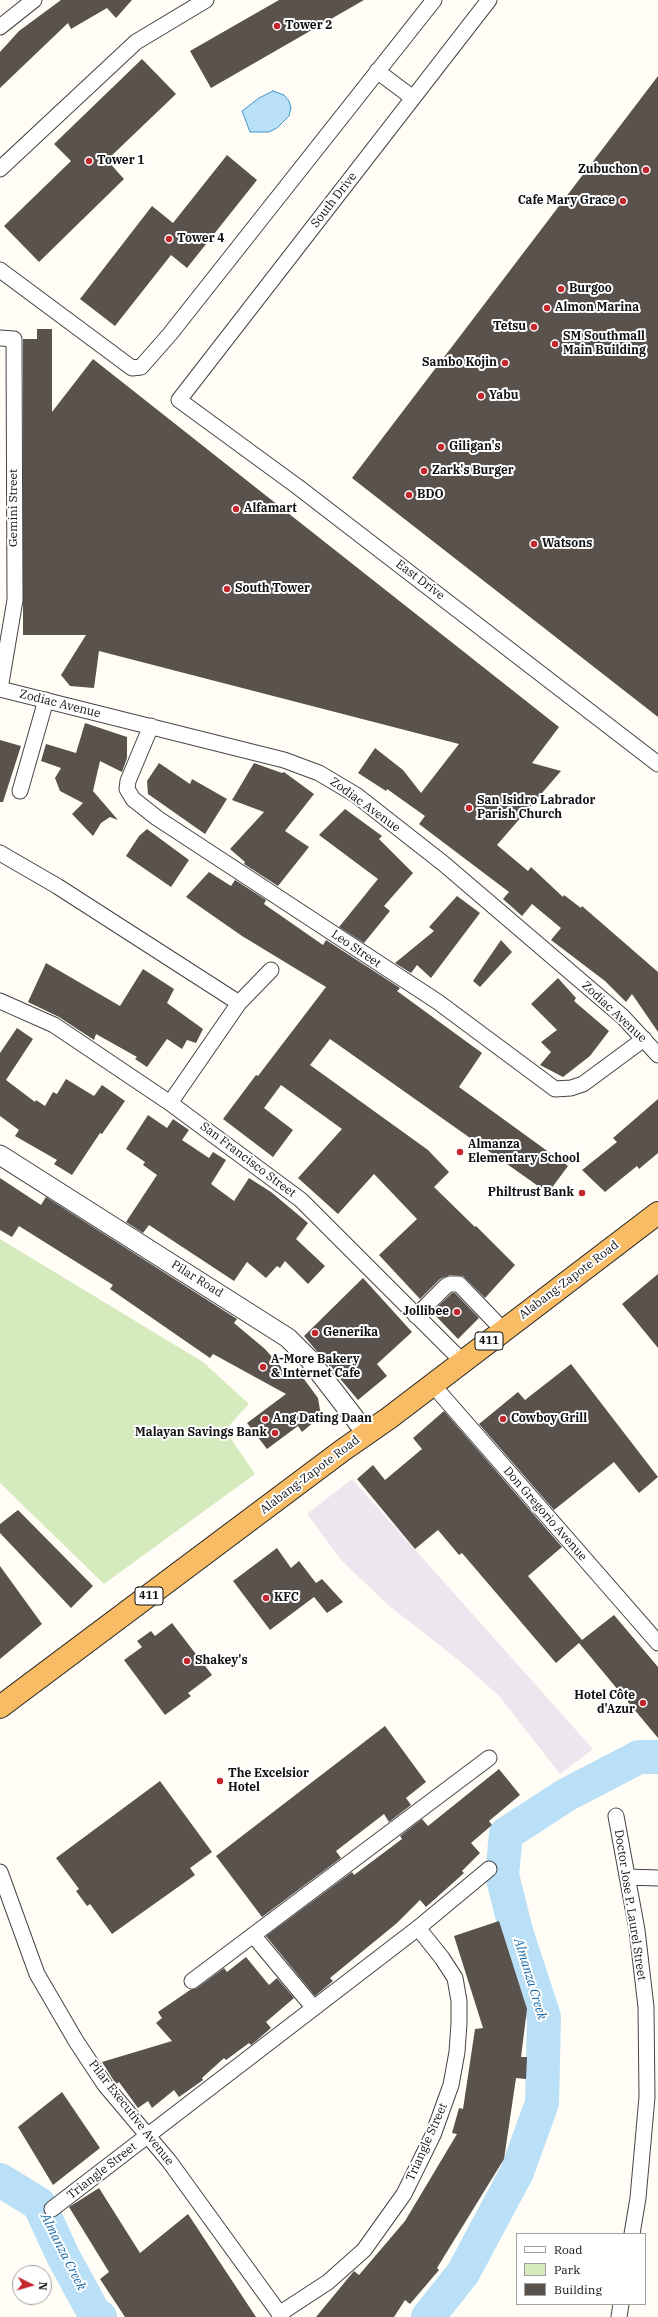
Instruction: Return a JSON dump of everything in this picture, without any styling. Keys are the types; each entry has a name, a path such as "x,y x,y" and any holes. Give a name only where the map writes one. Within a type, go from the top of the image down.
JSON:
{"highway":[{"name":"Alabang-Zapote Road","path":"0,1708 463,1362 658,1213"}],"street":[{"path":"0,27 34,0"},
{"path":"0,169 136,42 206,0"},
{"path":"0,270 132,368 141,367 170,334 434,0"},
{"name":"South Drive","path":"179,400 488,0"},
{"path":"377,71 413,98"},
{"name":"Gemini Street","path":"0,338 14,339 15,600 0,689"},
{"name":"East Drive","path":"179,400 298,487 658,764"},
{"name":"Zodiac Avenue","path":"0,689 284,760 319,773 356,795 444,864 623,1017 658,1055"},
{"path":"20,791 46,700"},
{"name":"Leo Street","path":"151,726 128,781 127,789 133,799 157,818 438,1002 555,1088 571,1088 583,1084 644,1039"},
{"path":"0,853 57,886 239,1003"},
{"path":"170,1103 239,1003 271,970"},
{"name":"San Francisco Street","path":"0,1001 54,1025 170,1103 301,1200 463,1362"},
{"name":"Pilar Road","path":"0,1155 288,1338 309,1359 366,1433"},
{"path":"416,1316 446,1286 455,1283 462,1286 503,1330"},
{"name":"Don Gregorio Avenue","path":"432,1384 658,1643"},
{"path":"192,1981 489,1758"},
{"name":"Doctor Jose P. Laurel Street","path":"616,1816 637,1930 646,2007 647,2090 638,2198 632,2233"},
{"name":"Triangle Street","path":"52,2210 313,2007 418,1928 489,1869"},
{"name":"Pilar Executive Avenue","path":"0,1872 37,1974 56,2009 105,2085 169,2161 281,2315"},
{"path":"627,1877 652,1878"},
{"name":"Triangle Street","path":"281,2315 328,2282 364,2250 404,2194 433,2135 451,2085 457,2052 459,2023 459,2000 455,1978 442,1958 418,1928"},
{"path":"253,1935 313,2007"},
{"path":"618,2317 621,2305"}],"shaded area":[{"path":"352,1479 593,1749 560,1774 500,1697 461,1662 388,1605 342,1561 307,1514"}],"green space":[{"path":"0,1239 203,1362 249,1404 225,1430 255,1474 104,1584 0,1483"}],"water":[{"path":"273,91 284,95 289,101 291,108 289,116 277,128 269,132 250,132 242,111 259,98"}],"building":[{"path":"61,0 132,0 116,18 107,8 71,29 68,23 0,88 0,52 19,31"},
{"name":"Tower 2","path":"279,0 364,0 211,88 190,51"},
{"name":"Tower 1","path":"142,59 176,94 107,160 124,179 39,262 4,226 71,161 54,144"},
{"name":"SM Southmall Main Building","path":"658,76 658,717 352,478"},
{"name":"Tower 4","path":"227,155 257,180 187,268 171,255 115,326 80,299 152,206 173,223"},
{"name":"South Tower","path":"37,329 52,329 52,412 93,359 559,727 532,763 561,771 497,845 528,871 531,867 563,897 564,895 581,908 582,906 658,972 658,1032 632,994 626,1002 605,981 551,940 561,928 532,904 522,916 503,899 509,892 419,824 425,816 387,789 386,791 358,773 375,748 403,770 421,793 459,744 99,651 94,688 70,686 61,675 86,635 23,635 23,339 37,339"},
{"path":"85,723 127,737 127,758 122,772 100,761 93,791 118,820 110,817 101,823 93,836 72,814 83,803 60,791 55,778 61,768 41,761 46,744 76,753"},
{"path":"0,740 21,746 3,802 0,802"},
{"path":"159,763 190,784 192,779 227,799 205,834 148,794 147,781"},
{"path":"254,763 282,773 284,772 314,794 285,831 309,847 278,886 244,864 245,862 230,849 264,812 232,800"},
{"path":"345,809 382,836 379,839 413,873 384,906 390,911 364,943 339,927 378,879 319,835"},
{"path":"147,829 189,860 171,887 126,856 139,836"},
{"path":"209,872 231,886 235,880 266,900 264,904 323,945 326,940 400,988 397,991 482,1053 459,1087 568,1166 548,1193 330,1039 310,1065 428,1150 449,1172 434,1187 515,1265 485,1298 463,1276 450,1275 440,1279 420,1299 379,1255 417,1219 374,1174 338,1214 298,1178 342,1129 281,1085 264,1108 293,1130 273,1157 223,1119 326,987 242,936 186,897"},
{"path":"457,896 480,913 431,978 417,965 411,973 395,963 434,931 429,927"},
{"path":"501,940 512,952 480,987 473,981"},
{"path":"46,963 120,1006 143,969 174,989 167,1003 203,1029 196,1043 187,1040 182,1049 167,1039 147,1067 135,1059 137,1057 96,1034 94,1040 59,1017 28,1002"},
{"path":"558,978 576,998 574,1001 609,1031 590,1056 563,1077 540,1065 551,1052 541,1042 557,1030 531,1004"},
{"path":"17,1028 33,1039 6,1080 35,1102 36,1100 45,1106 53,1092 57,1094 66,1079 94,1096 102,1085 125,1101 102,1134 100,1133 72,1175 54,1164 57,1160 15,1136 19,1130 0,1116 0,1053"},
{"path":"658,1099 658,1153 639,1169 637,1166 605,1192 582,1170 617,1142 613,1138"},
{"path":"148,1115 167,1128 173,1119 189,1130 182,1140 209,1158 213,1152 226,1160 211,1184 234,1201 249,1178 271,1192 308,1223 296,1239 325,1266 308,1284 285,1261 280,1268 277,1266 266,1278 247,1262 234,1281 149,1225 143,1233 126,1222 157,1175 143,1165 145,1162 126,1149"},
{"path":"0,1178 41,1205 46,1197 237,1319 234,1323 265,1349 290,1377 298,1371 318,1398 321,1416 302,1432 298,1426 267,1449 247,1423 286,1394 213,1354 210,1358 110,1289 113,1285 19,1226 12,1237 0,1230"},
{"path":"658,1274 658,1348 622,1304"},
{"path":"363,1278 412,1332 377,1364 387,1376 358,1400 304,1336"},
{"name":"Jollibee","path":"452,1293 455,1293 479,1318 458,1339 432,1312"},
{"path":"571,1364 658,1477 639,1493 614,1462 554,1510 479,1424 518,1392 525,1400"},
{"path":"444,1411 562,1547 528,1576 582,1640 614,1615 658,1667 658,1738 579,1643 556,1663 462,1553 459,1555 438,1530 415,1549 357,1479 373,1465 385,1480 422,1449 413,1438"},
{"path":"18,1510 93,1586 71,1608 0,1533 0,1524"},
{"name":"KFC","path":"277,1548 291,1568 299,1561 316,1583 322,1579 343,1602 327,1613 314,1597 270,1630 233,1581"},
{"path":"0,1566 42,1624 0,1659"},
{"path":"172,1623 212,1675 188,1693 191,1696 165,1715 124,1660 142,1647 137,1641 151,1631 155,1636"},
{"path":"385,1726 426,1782 406,1798 411,1805 389,1822 384,1814 336,1851 341,1858 262,1917 216,1856"},
{"path":"499,1769 520,1795 489,1821 492,1825 471,1843 480,1853 462,1871 464,1873 426,1907 420,1900 397,1923 330,1978 333,1981 315,1996 266,1936 352,1872 354,1875 402,1839 400,1836 422,1819 428,1826"},
{"path":"160,1781 212,1852 190,1868 195,1875 112,1934 90,1904 87,1906 76,1891 79,1889 56,1858"},
{"path":"499,1921 527,2009 521,2057 527,2057 526,2079 516,2078 504,2159 437,2268 439,2270 410,2304 405,2300 394,2317 316,2317 354,2271 359,2275 405,2221 457,2134 452,2133 459,2108 463,2109 475,2029 483,2028 454,1936"},
{"path":"246,1957 269,1985 277,1978 294,1998 266,2022 271,2028 256,2041 251,2045 249,2043 226,2060 224,2058 202,2078 203,2080 179,2097 174,2090 152,2108 148,2101 138,2108 119,2082 116,2084 102,2062 172,2041 156,2023 162,2018 158,2012 190,1990 197,1988 224,1968 227,1972"},
{"path":"62,2092 100,2148 53,2185 18,2127"},
{"path":"99,2188 140,2253 188,2214 256,2317 125,2317 100,2279 109,2272 69,2207"}],"waterway":[{"name":"Almanza Creek","path":"428,2317 463,2273 517,2172 542,2103 544,2017 516,1931 502,1875 506,1834 566,1795 639,1757 658,1757"},
{"name":"Almanza Creek","path":"0,2180 39,2204 63,2256 94,2313 100,2317"}],"place":[{"name":"Tower 2","path":"277,26"},
{"name":"Tower 1","path":"89,161"},
{"name":"Zubuchon","path":"646,170"},
{"name":"Cafe Mary Grace","path":"623,201"},
{"name":"Tower 4","path":"169,239"},
{"name":"Burgoo","path":"561,289"},
{"name":"Almon Marina","path":"547,308"},
{"name":"Tetsu","path":"534,327"},
{"name":"SM Southmall Main Building","path":"555,344"},
{"name":"Sambo Kojin","path":"505,363"},
{"name":"Yabu","path":"481,396"},
{"name":"Giligan's","path":"441,447"},
{"name":"Zark's Burger","path":"424,471"},
{"name":"BDO","path":"409,495"},
{"name":"Alfamart","path":"236,509"},
{"name":"Watsons","path":"534,544"},
{"name":"South Tower","path":"227,589"},
{"name":"San Isidro Labrador Parish Church","path":"469,808"},
{"name":"Almanza Elementary School","path":"460,1152"},
{"name":"Philtrust Bank","path":"582,1193"},
{"name":"Jollibee","path":"457,1312"},
{"name":"Generika","path":"315,1333"},
{"name":"A-More Bakery & Internet Cafe","path":"263,1367"},
{"name":"Ang Dating Daan","path":"265,1419"},
{"name":"Cowboy Grill","path":"503,1419"},
{"name":"Malayan Savings Bank","path":"275,1433"},
{"name":"KFC","path":"266,1598"},
{"name":"Shakey's","path":"187,1661"},
{"name":"Hotel Côte d'Azur","path":"643,1703"},
{"name":"The Excelsior Hotel","path":"220,1781"}]}
